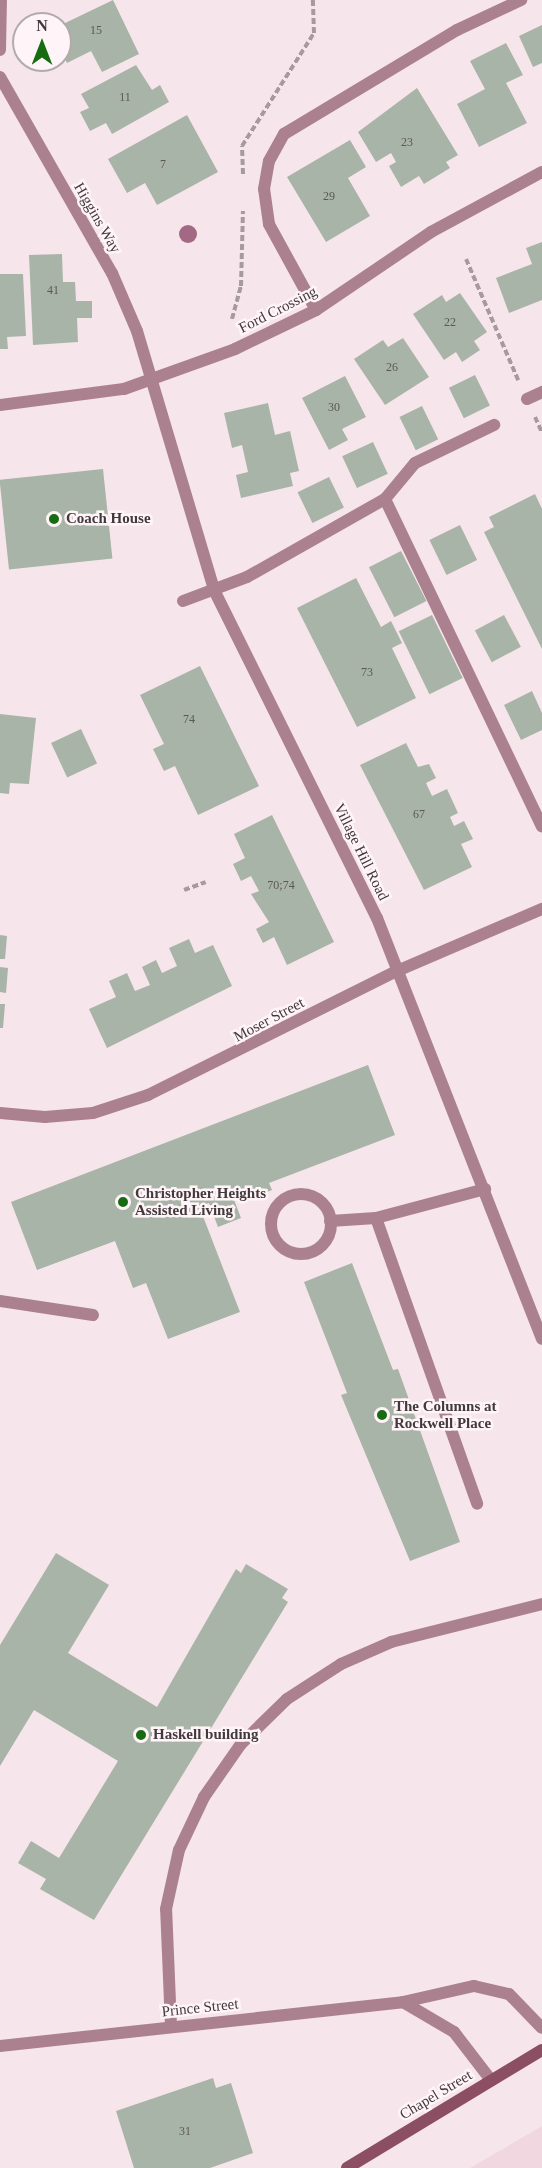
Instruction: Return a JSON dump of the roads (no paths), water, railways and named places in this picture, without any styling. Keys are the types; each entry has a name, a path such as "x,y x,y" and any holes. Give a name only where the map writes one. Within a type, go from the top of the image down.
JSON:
{"main road":[{"name":"Chapel Street","path":"347,2168 542,2050"}],"street":[{"path":"0,50 1,0"},
{"path":"316,310 269,224 264,189 269,160 284,134 457,30 521,0"},
{"name":"Higgins Way","path":"0,77 112,273 154,380"},
{"name":"Ford Crossing","path":"0,405 154,380 316,310 431,232 542,172"},
{"name":"Village Hill Road","path":"154,380 215,592 377,918 542,1339"},
{"path":"527,399 542,392"},
{"path":"183,601 215,592 385,500 415,464 494,426"},
{"path":"385,500 542,826"},
{"name":"Moser Street","path":"0,1113 45,1118 93,1113 148,1095 397,971 542,909"},
{"path":"330,1221 376,1218 484,1190"},
{"path":"304,1194 322,1204 330,1221 327,1239 304,1254 284,1249 271,1226 277,1207 304,1194"},
{"path":"376,1218 477,1503"},
{"path":"0,1300 93,1315"},
{"path":"171,2026 166,1909 179,1850 204,1797 241,1744 287,1699 340,1664 391,1642 542,1604"},
{"name":"Prince Street","path":"0,2046 403,2002 474,1986 509,1994 542,2028"},
{"path":"403,2002 454,2032 491,2080"}],"place":[{"name":"Coach House","path":"54,519"},
{"name":"Christopher Heights Assisted Living","path":"123,1202"},
{"name":"The Columns at Rockwell Place","path":"382,1415"},
{"name":"Haskell building","path":"141,1735"}]}
